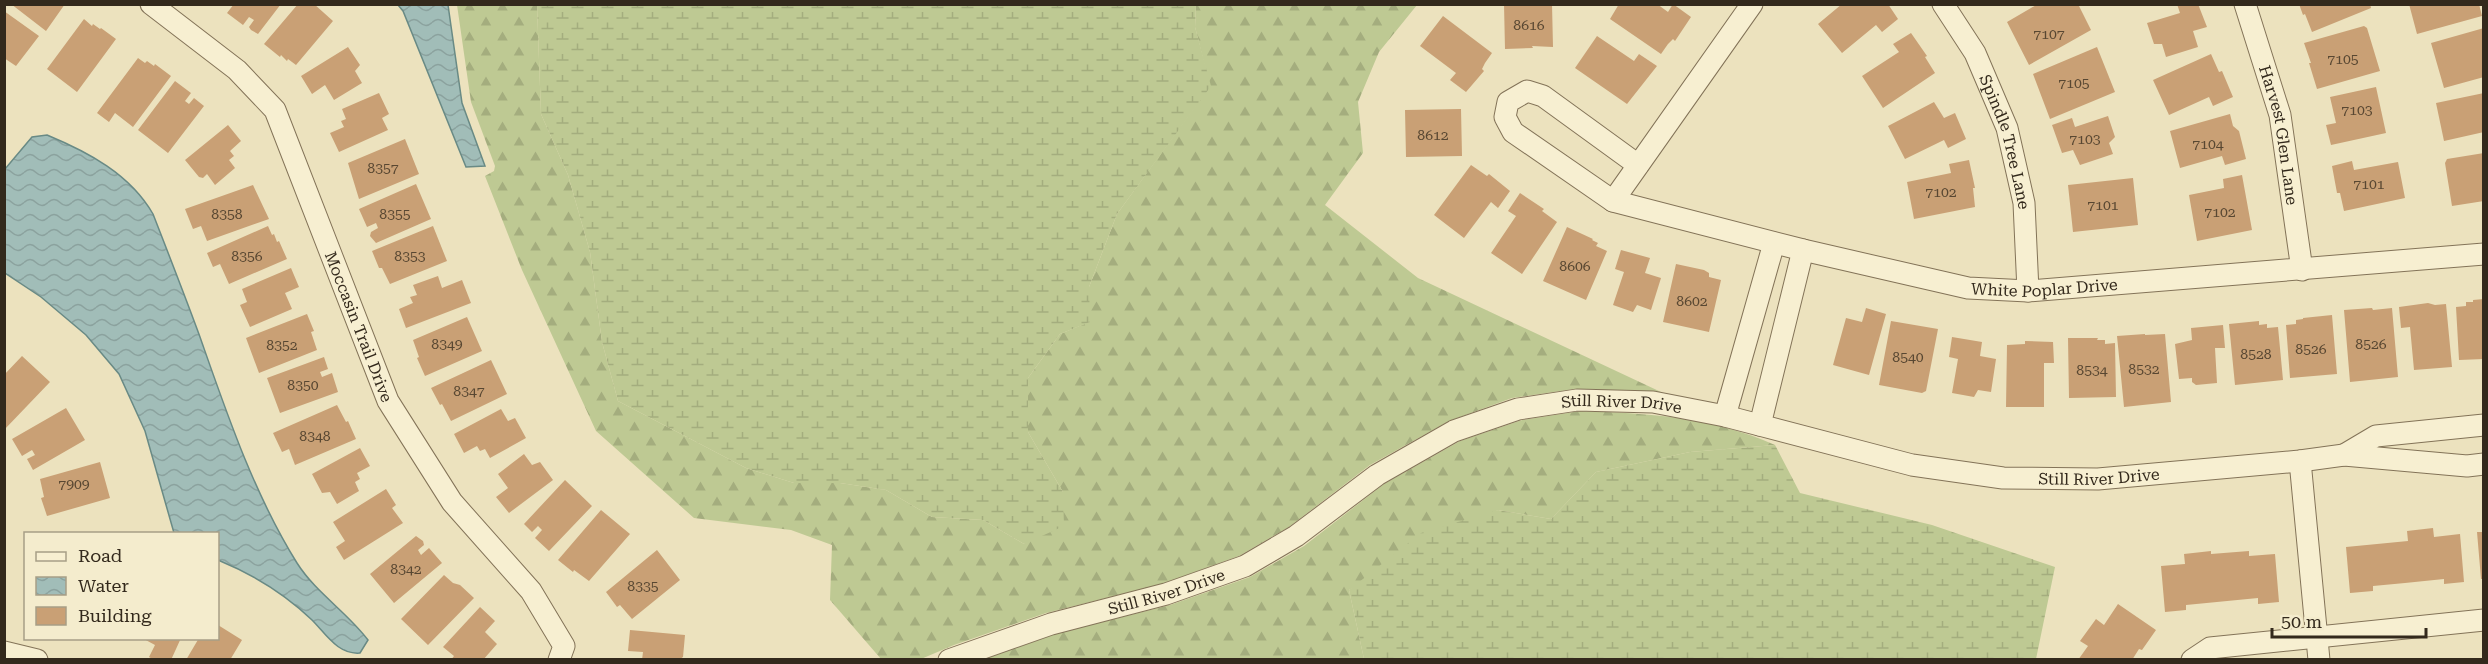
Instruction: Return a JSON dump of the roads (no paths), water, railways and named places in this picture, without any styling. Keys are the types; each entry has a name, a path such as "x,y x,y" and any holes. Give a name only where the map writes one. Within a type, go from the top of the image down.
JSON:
{"street":[{"name":"Moccasin Trail Drive","path":"151,4 237,70 275,110 388,401 452,502 531,591 564,646 559,660"},
{"path":"1612,201 1752,4"},
{"name":"Spindle Tree Lane","path":"1943,4 1976,53 2007,128 2024,203 2028,291"},
{"name":"Harvest Glen Lane","path":"2245,4 2280,115 2302,270"},
{"name":"White Poplar Drive","path":"1638,165 1543,96 1527,91 1508,102 1505,117 1513,132 1612,201 1774,243 1968,288 2028,291 2484,254"},
{"path":"1725,416 1774,243"},
{"path":"1761,425 1803,250"},
{"path":"1747,340 1780,347"},
{"name":"Still River Drive","path":"949,660 1051,624 1166,594 1245,566 1296,536 1377,475 1454,431 1518,409 1577,400 1653,402 1725,416 1912,465 2003,478 2098,479 2344,455 2468,466 2484,464"},
{"name":"Still River Drive","path":"2344,455 2376,436 2484,425"},
{"path":"2300,461 2319,660"},
{"path":"2192,660 2210,648 2484,620"},
{"path":"4,652 37,660"}],"water":[{"path":"398,5 448,5 462,103 485,166 466,167 403,11"},
{"path":"47,135 107,166 132,187 153,214 231,424 268,509 305,574 368,640 360,653 345,651 279,593 256,578 219,560 219,532 174,532 145,431 119,374 86,335 41,297 5,273 5,169 32,137"}]}
